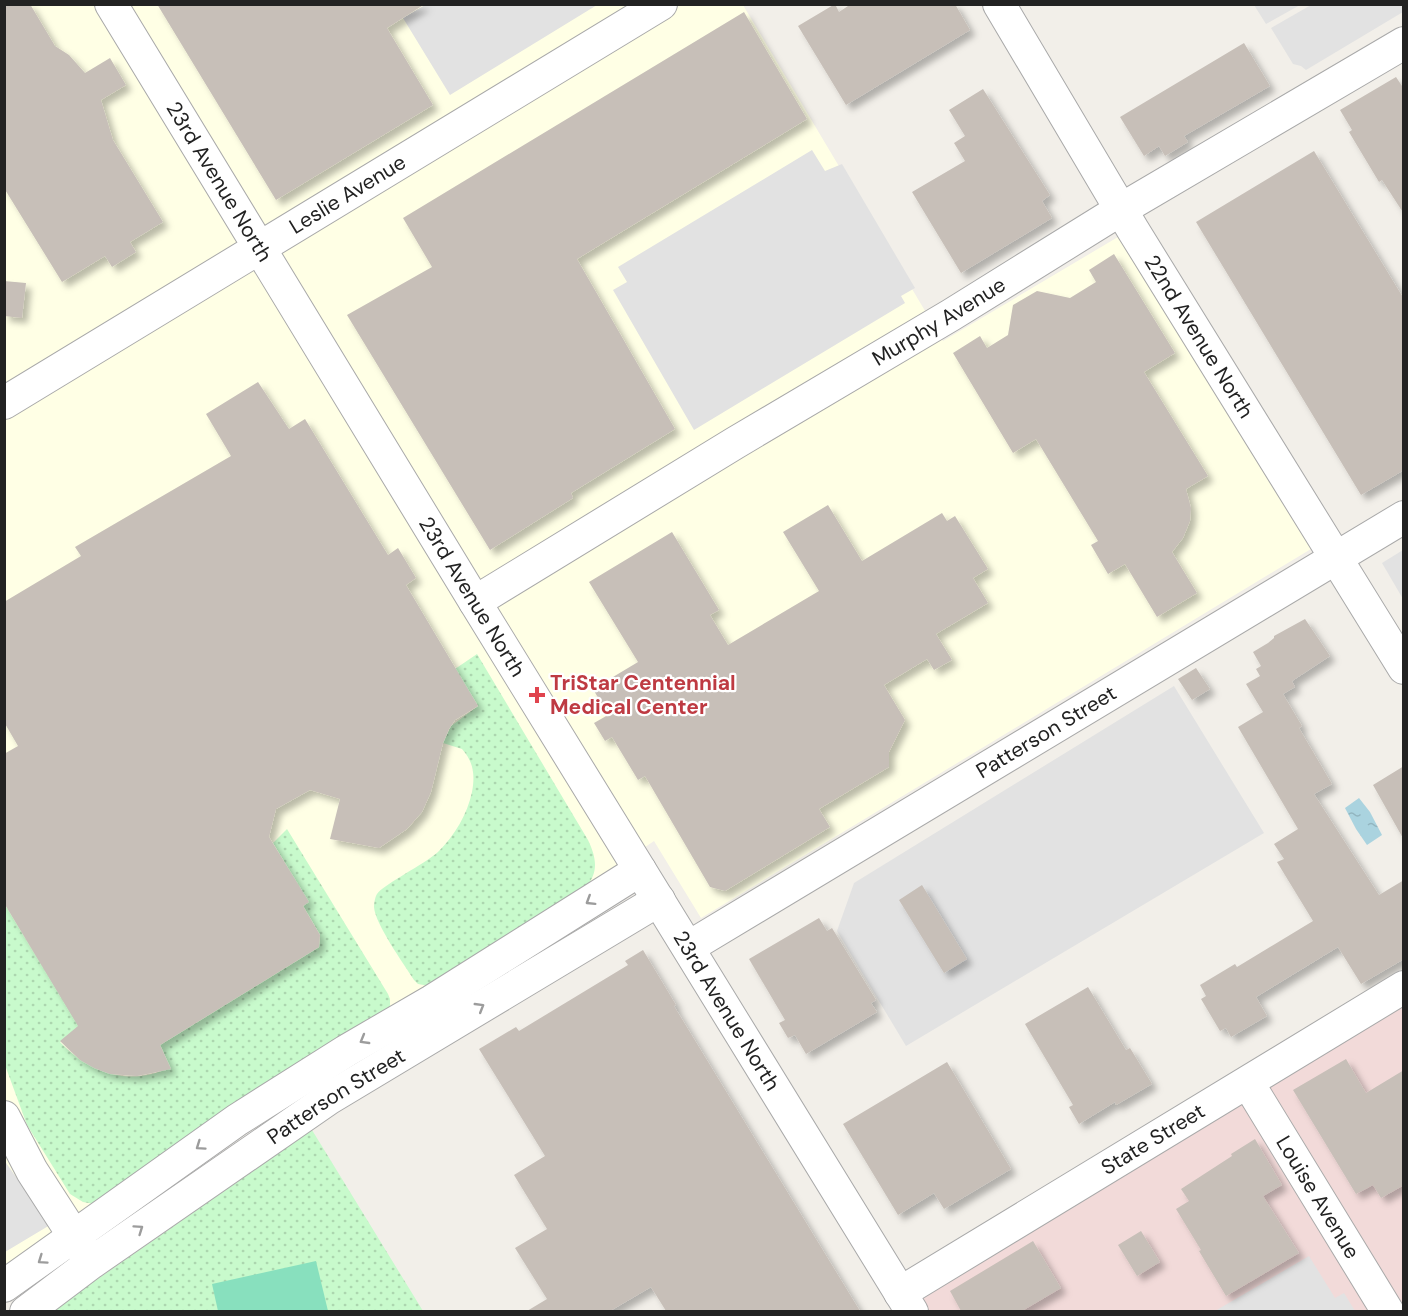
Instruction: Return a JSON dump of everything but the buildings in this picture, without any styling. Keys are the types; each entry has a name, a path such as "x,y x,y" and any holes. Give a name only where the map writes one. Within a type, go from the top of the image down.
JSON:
{"street":[{"name":"23rd Avenue North","path":"111,4 475,602 906,1302"},
{"name":"Leslie Avenue","path":"4,403 661,4"},
{"name":"22nd Avenue North","path":"999,4 1120,210 1404,668"},
{"name":"Murphy Avenue","path":"475,602 735,443 951,315 1120,210 1404,43"},
{"name":"Patterson Street","path":"689,947 1404,517"},
{"path":"4,1286 237,1120 640,870"},
{"name":"Patterson Street","path":"26,1311 327,1098 659,900"},
{"name":"State Street","path":"906,1302 1248,1083 1404,987"},
{"name":"Louise Avenue","path":"1248,1083 1388,1311"},
{"path":"4,1117 32,1171 91,1263"}],"shaded area":[{"name":"TriStar Centennial Medical Center","path":"5,5 743,5 943,341 1123,234 1311,549 701,918 654,841 5,1271"},
{"path":"425,5 597,5 450,95 403,18"},
{"path":"1254,5 1300,5 1266,24"},
{"path":"1311,5 1403,5 1403,12 1306,70 1293,64 1271,28"},
{"path":"812,150 825,171 842,164 915,288 901,296 905,303 694,430 613,290 627,282 618,267"},
{"path":"1403,550 1403,599 1382,563"},
{"path":"1174,686 1264,833 906,1046 837,931 854,883"},
{"path":"1403,987 1403,1311 912,1312 926,1277"},
{"path":"4,1160 50,1225 5,1252 4,1252"},
{"path":"1309,1256 1335,1298 1344,1293 1355,1311 1215,1311"}],"green space":[{"path":"477,654 588,840 593,852 595,869 587,886 429,986 418,984 414,980 384,933 374,902 381,890 438,852 450,839 464,817 473,786 471,764 462,749 443,743 451,726 478,706 455,669"},
{"path":"287,829 388,994 390,1007 94,1204 83,1202 70,1194 27,1125 5,1065 4,903 79,1026 60,1042 83,1062 110,1074 140,1076 155,1073 170,1067 160,1045 319,947 320,935 303,906 308,902 273,843"},
{"path":"312,1130 423,1311 50,1312"},
{"path":"316,1261 328,1311 218,1311 212,1284"}],"water":[{"path":"1359,798 1370,812 1382,835 1367,845 1345,808"}],"place":[{"name":"TriStar Centennial Medical Center","path":"537,695"}]}
